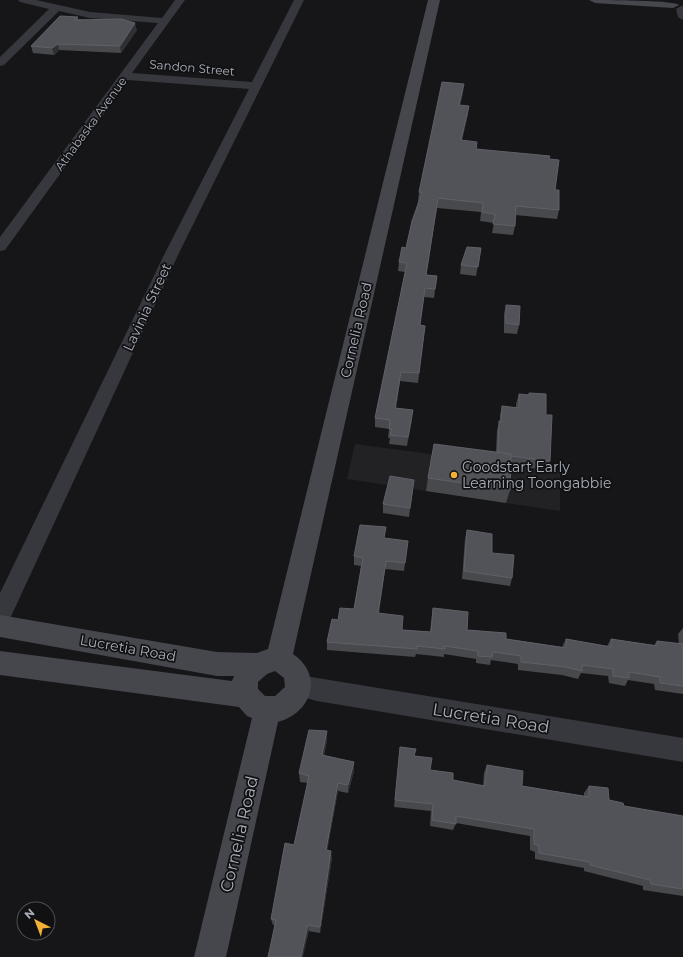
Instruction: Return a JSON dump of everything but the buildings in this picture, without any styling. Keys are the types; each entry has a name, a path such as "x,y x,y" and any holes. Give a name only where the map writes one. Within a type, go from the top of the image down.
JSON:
{"street":[{"path":"23,0 98,16 166,20"},
{"name":"Athabaska Avenue","path":"0,247 180,0"},
{"name":"Lavinia Street","path":"0,616 172,253 299,0"},
{"name":"Cornelia Road","path":"268,662 434,0"},
{"path":"595,0 681,6"},
{"path":"0,63 56,8"},
{"name":"Sandon Street","path":"126,76 256,86"},
{"name":"Lucretia Road","path":"0,626 217,664 268,662"},
{"path":"268,662 288,664 294,669 298,677 299,686 297,694 291,702 283,708 257,702 245,686 247,677 268,662"},
{"name":"Lucretia Road","path":"0,663 257,702"},
{"name":"Lucretia Road","path":"299,686 683,750"},
{"name":"Cornelia Road","path":"210,957 257,702"}],"shaded area":[{"name":"Goodstart Early Learning Toongabbie","path":"355,444 560,471 560,511 347,479"}],"place":[{"name":"Goodstart Early Learning Toongabbie","path":"454,475"}]}
